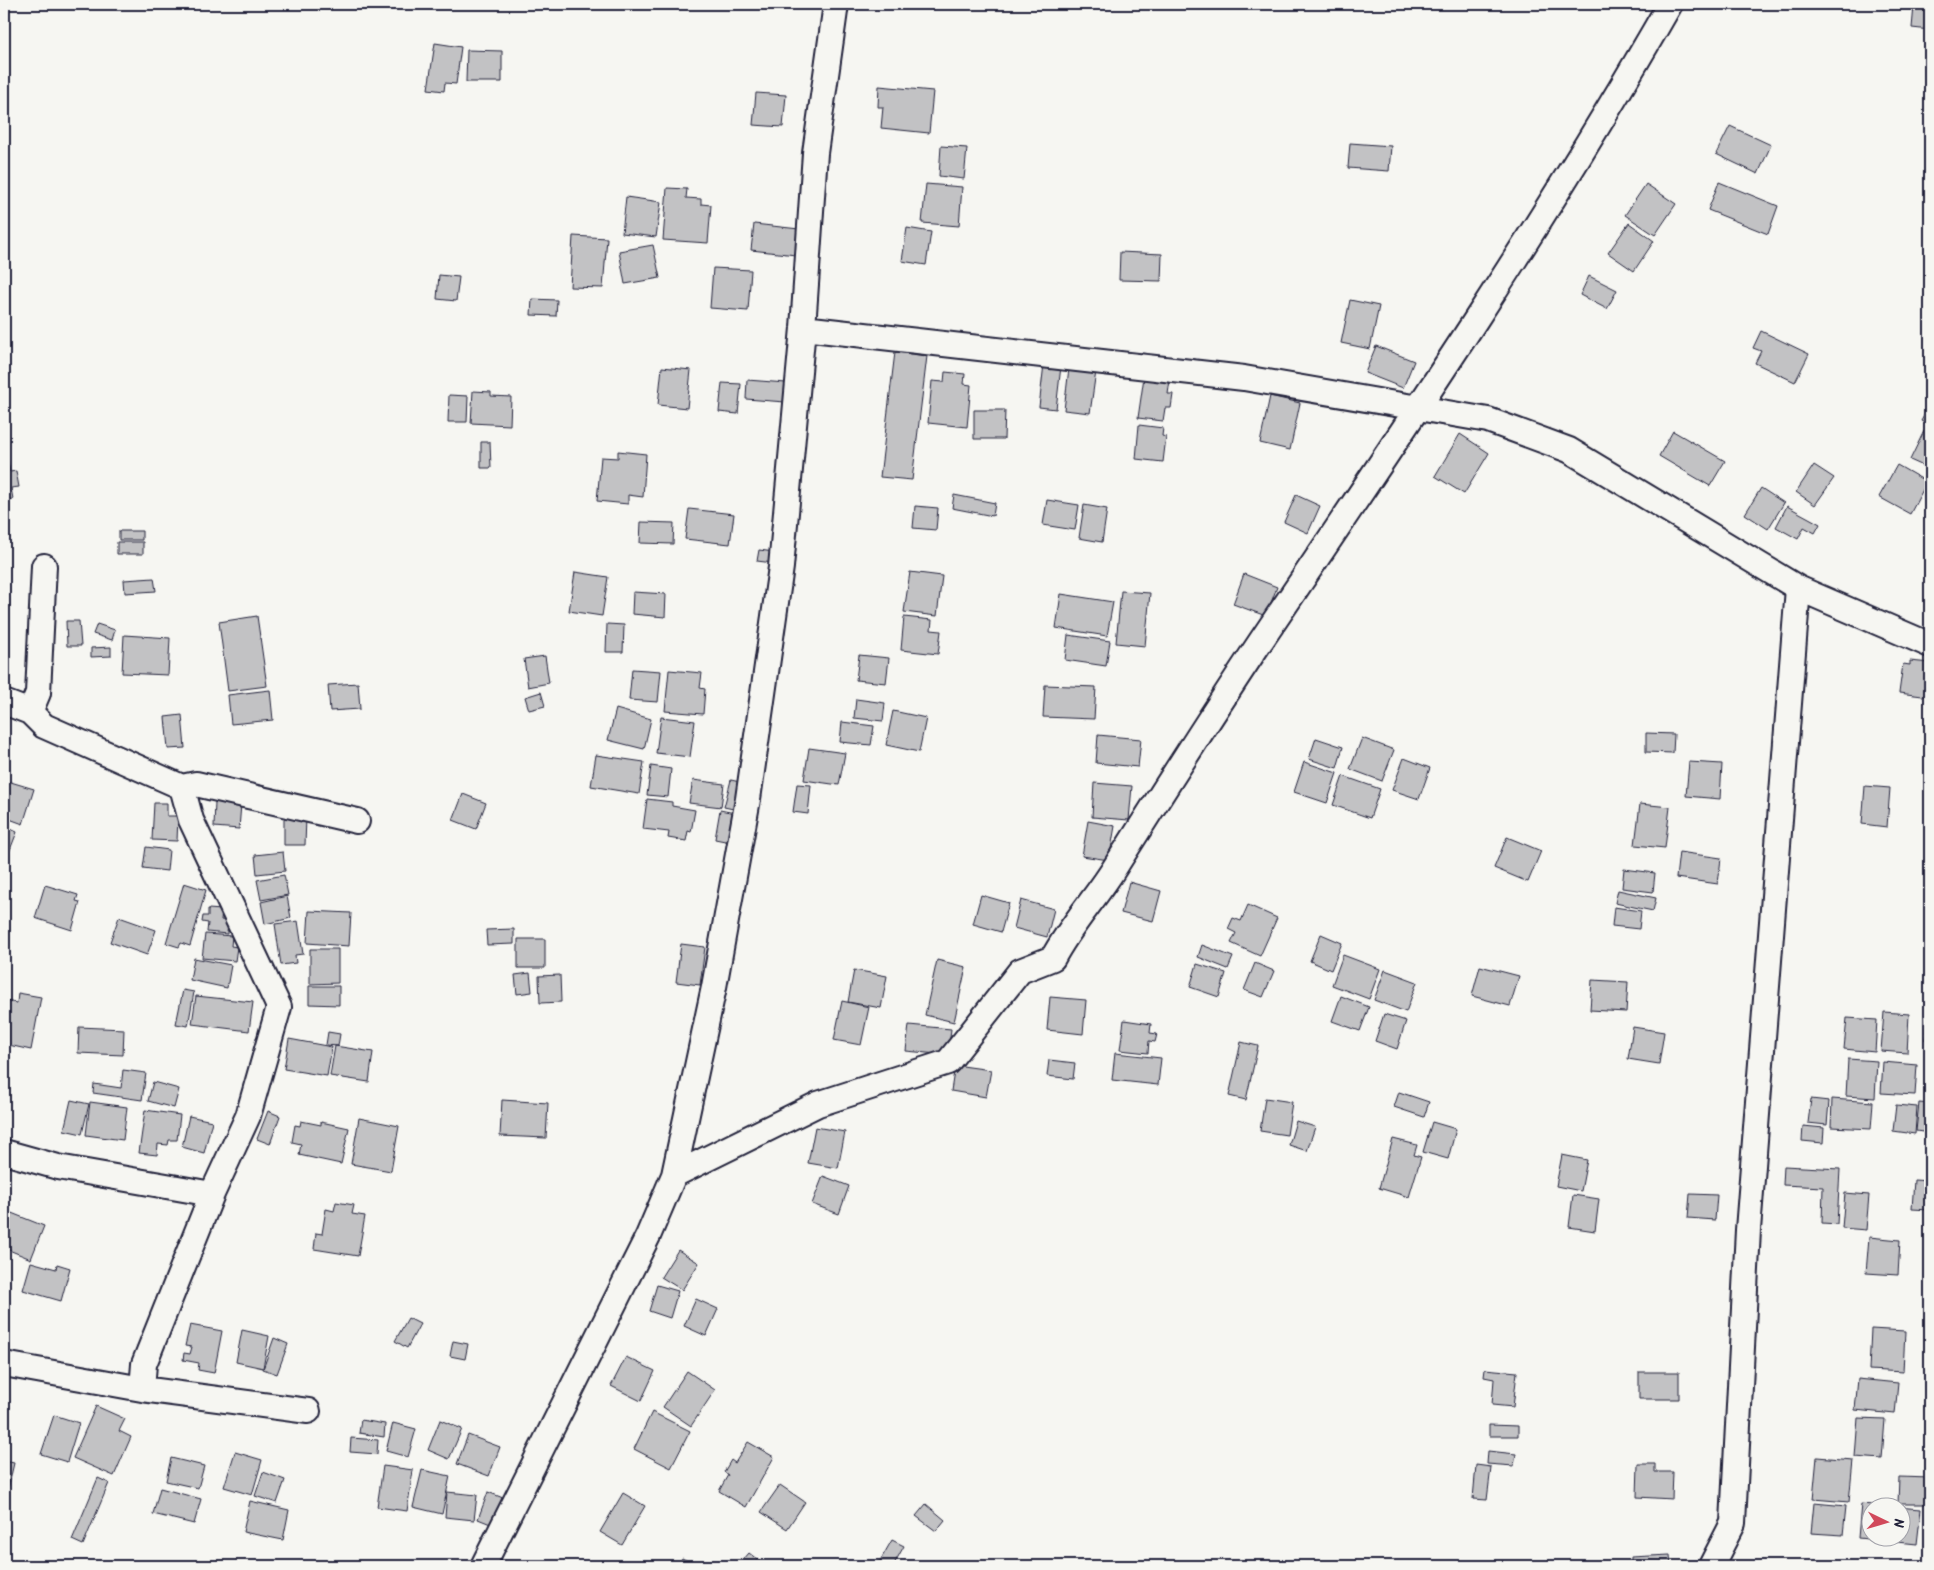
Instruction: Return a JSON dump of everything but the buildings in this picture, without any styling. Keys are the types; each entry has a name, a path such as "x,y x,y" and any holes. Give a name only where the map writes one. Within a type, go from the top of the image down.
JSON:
{"street":[{"path":"484,1566 648,1236 674,1175 714,987 748,799 781,567 803,328 815,153 836,4"},
{"path":"674,1175 818,1104 948,1062 1020,971 1053,958 1067,932 1115,868 1205,724 1419,408 1614,101 1670,4"},
{"path":"803,328 1244,378 1488,420 1569,450 1798,588 1930,645"},
{"path":"30,712 38,693 44,566"},
{"path":"1711,1566 1733,1523 1748,1230 1798,588"},
{"path":"4,702 30,712 44,726 182,787 196,784 357,821"},
{"path":"142,1389 144,1364 212,1194 248,1116 279,1007 191,820 182,787"},
{"path":"4,1152 58,1167 212,1194"},
{"path":"4,1364 142,1389 308,1411"}]}
